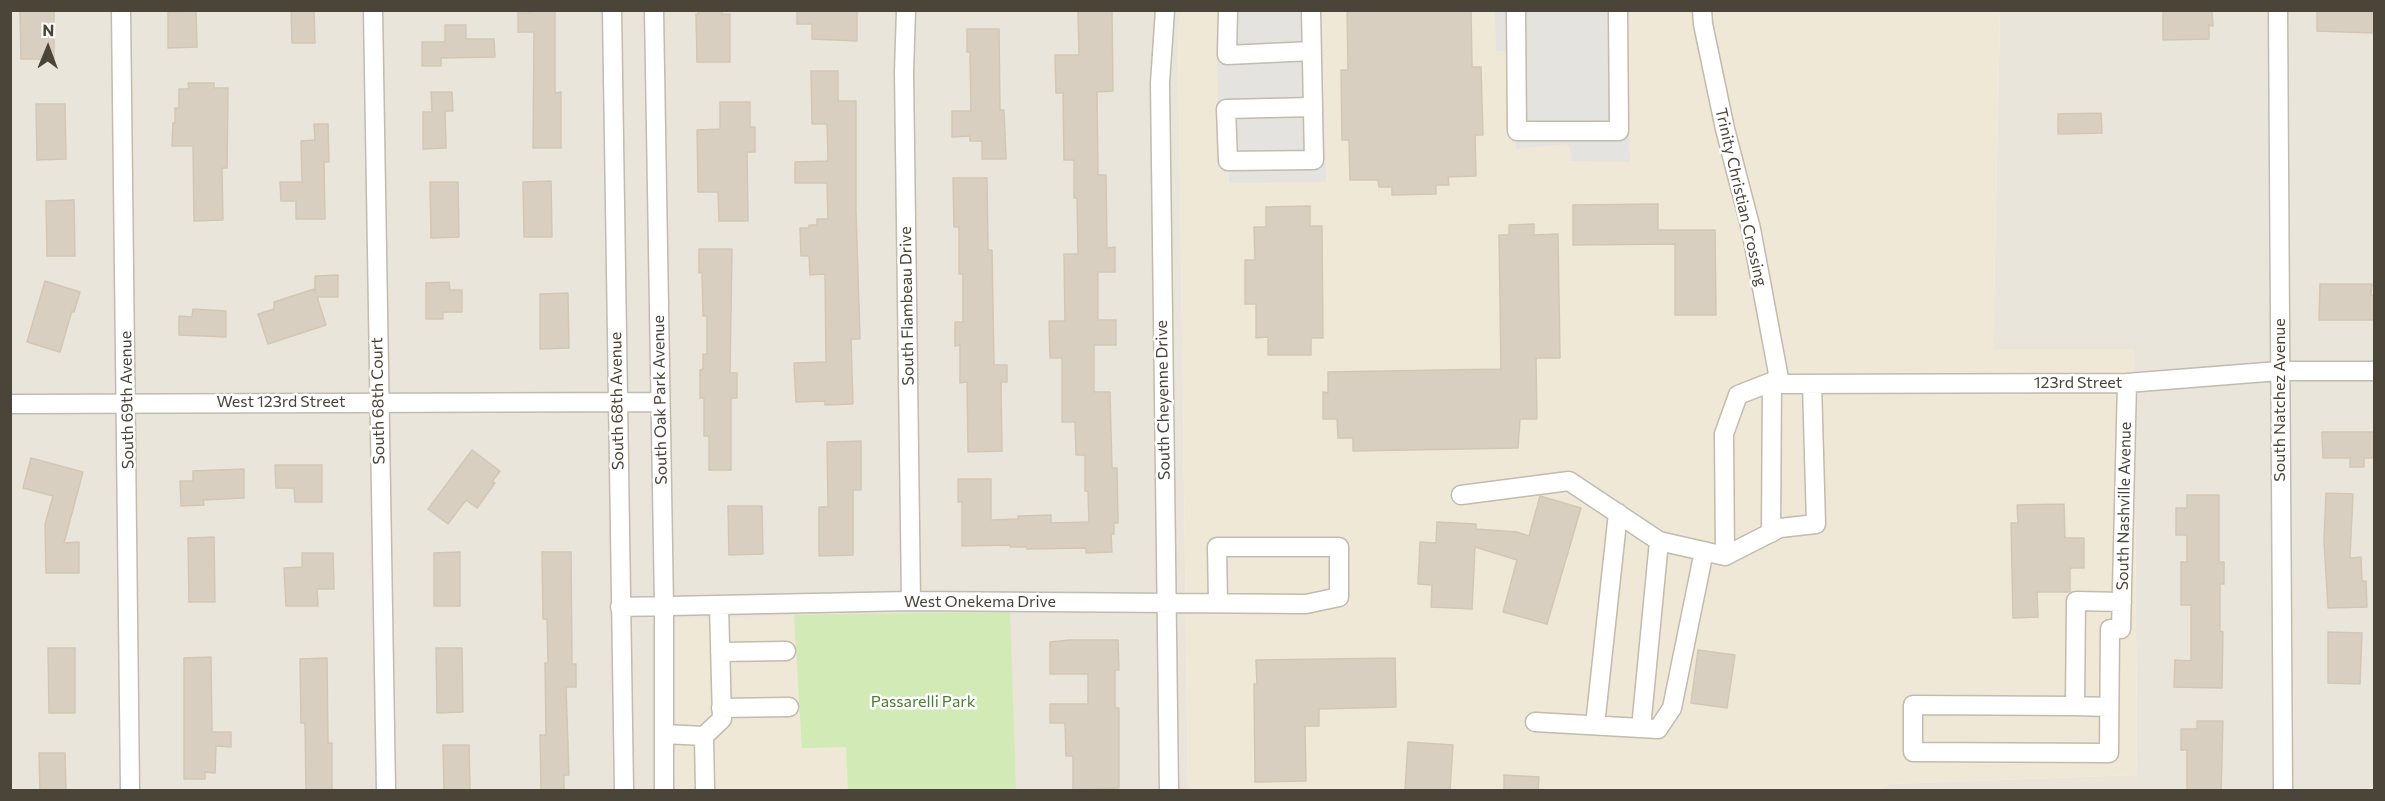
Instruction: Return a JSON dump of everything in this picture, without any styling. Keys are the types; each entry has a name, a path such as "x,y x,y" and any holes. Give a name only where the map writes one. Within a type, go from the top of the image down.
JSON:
{"street":[{"name":"South 69th Avenue","path":"121,10 130,790"},
{"name":"South 68th Court","path":"373,10 386,790"},
{"name":"South 68th Avenue","path":"612,10 624,790"},
{"name":"South Oak Park Avenue","path":"654,10 664,606 664,790"},
{"name":"South Flambeau Drive","path":"906,10 904,72 911,601"},
{"name":"South Cheyenne Drive","path":"1165,10 1160,83 1169,790"},
{"path":"1228,10 1227,55 1312,51"},
{"path":"1311,10 1312,51 1314,160 1228,161 1226,109 1313,107"},
{"path":"1516,10 1518,131 1618,131 1618,10"},
{"name":"Trinity Christian Crossing","path":"1702,10 1725,129 1751,229 1777,381 1771,533"},
{"name":"South Natchez Avenue","path":"2278,10 2283,790"},
{"name":"123rd Street","path":"1777,381 1812,384 2127,383 2279,371 2374,371"},
{"path":"1725,556 1724,434 1738,395 1777,381"},
{"name":"South Nashville Avenue","path":"2109,707 2110,629 2121,629 2127,383"},
{"path":"1461,495 1569,481 1659,541 1725,556 1780,528 1816,524 1812,384"},
{"name":"West 123rd Street","path":"10,404 660,402"},
{"path":"1595,725 1618,513"},
{"path":"1641,728 1659,541"},
{"name":"West Onekema Drive","path":"620,607 911,601 1306,604 1339,597 1339,547 1217,547 1218,602"},
{"path":"1535,722 1658,729 1672,708 1704,551"},
{"path":"2075,706 2076,601 2122,602"},
{"path":"664,734 704,736 722,719 719,605"},
{"path":"720,652 786,651"},
{"path":"1913,705 2075,706 2109,707 2109,753 1913,752 1913,705"},
{"path":"721,708 789,707"},
{"path":"704,736 705,790"}],"shaded area":[{"path":"10,11 1182,11 1178,28 1188,790 11,790"},
{"path":"1182,11 2000,11 1993,349 2134,349 2137,775 1889,784 1880,790 1188,790 1178,28"},
{"path":"1221,11 1321,11 1326,182 1229,183 1229,172 1221,172 1216,41"},
{"path":"1495,11 1626,11 1630,162 1571,161 1570,148 1566,144 1516,149 1516,142 1506,125 1506,75 1512,51 1496,51"},
{"path":"2000,11 2374,11 2374,790 1880,790 1889,784 2137,775 2134,349 1993,349"},
{"path":"794,615 802,748 847,747 848,790 675,790 673,619"}],"green space":[{"name":"Passarelli Park","path":"1010,612 1016,790 848,790 846,747 802,748 794,615"}],"building":[{"path":"54,10 54,59 21,59 20,11"},
{"path":"291,10 314,10 315,43 292,43"},
{"path":"531,10 555,10 555,93 561,92 561,148 533,148 534,32 518,32 518,13 531,13"},
{"path":"698,10 722,10 722,14 730,14 730,62 697,62 696,14"},
{"path":"797,10 857,11 857,41 812,39 812,24 797,24"},
{"path":"1078,10 1112,10 1113,91 1097,92 1098,175 1106,175 1107,248 1115,247 1115,272 1098,272 1098,320 1116,320 1116,345 1094,345 1094,392 1110,392 1112,468 1117,468 1118,523 1114,523 1114,534 1111,534 1112,552 1086,553 1086,548 1027,549 1027,547 1010,547 1010,545 962,546 962,502 958,502 958,479 991,479 991,520 1051,515 1051,523 1089,522 1088,491 1085,491 1085,455 1076,455 1075,422 1062,422 1062,358 1050,358 1049,321 1065,321 1064,254 1078,254 1074,160 1064,160 1063,93 1056,93 1055,55 1079,55"},
{"path":"1347,10 1471,10 1472,67 1481,67 1483,135 1475,135 1476,176 1448,177 1449,185 1436,185 1436,194 1392,195 1392,187 1379,187 1378,180 1350,180 1349,140 1342,140 1341,70 1348,70"},
{"path":"2163,10 2212,10 2213,26 2209,25 2209,39 2163,40"},
{"path":"2317,10 2372,10 2372,33 2317,31"},
{"path":"196,11 197,47 168,48 168,12"},
{"path":"445,25 466,25 466,39 494,39 495,57 441,58 441,66 422,66 422,42 445,42"},
{"path":"967,29 999,29 1000,110 1004,110 1006,159 982,159 982,141 970,141 970,136 952,137 952,111 971,111 970,52 967,52"},
{"path":"811,71 838,71 838,101 856,101 856,211 860,339 851,339 853,404 825,405 825,401 796,402 794,363 826,362 825,274 810,275 809,256 801,256 800,228 817,225 817,219 828,219 827,183 795,183 795,162 827,161 828,158 827,124 812,124"},
{"path":"188,83 214,83 214,88 228,88 227,168 222,168 223,220 194,221 193,146 172,146 175,108 179,108 179,89 189,89"},
{"path":"431,92 452,92 453,111 445,111 446,148 423,149 423,112 432,112"},
{"path":"720,102 750,102 750,127 755,127 755,152 747,152 748,221 719,221 718,192 698,192 697,130 720,129"},
{"path":"36,104 65,104 66,159 37,160"},
{"path":"2101,113 2102,133 2058,134 2058,114"},
{"path":"314,124 328,124 329,162 324,162 325,219 296,219 296,201 281,201 280,182 302,182 301,141 315,140"},
{"path":"953,178 987,178 988,250 992,250 994,365 1007,365 1007,382 1001,382 1002,451 968,452 967,382 960,383 960,345 955,346 955,322 963,322 963,274 959,274 959,227 954,227"},
{"path":"551,181 552,237 524,237 523,182"},
{"path":"430,182 458,182 459,237 431,238"},
{"path":"74,200 75,256 47,256 46,201"},
{"path":"1658,204 1658,230 1715,230 1716,315 1675,315 1675,244 1573,245 1573,205"},
{"path":"1310,206 1310,226 1322,226 1323,338 1311,338 1311,355 1268,355 1268,337 1256,338 1256,304 1245,304 1245,260 1255,260 1254,227 1266,227 1266,207"},
{"path":"1534,224 1534,235 1558,234 1560,358 1536,358 1537,419 1520,419 1518,448 1353,451 1353,438 1338,438 1337,419 1323,419 1323,392 1328,393 1328,372 1501,369 1499,235 1509,235 1509,225"},
{"path":"699,249 732,249 730,373 737,373 737,398 731,398 731,470 709,470 709,436 704,436 704,398 700,398 700,370 703,369 703,354 707,354 707,316 703,316"},
{"path":"338,275 338,297 317,297 326,325 268,344 258,314 274,309 274,302 314,289 315,293 315,276"},
{"path":"45,281 80,292 60,352 27,342"},
{"path":"449,282 450,290 462,290 462,312 443,312 443,319 426,319 426,283"},
{"path":"2320,284 2372,284 2374,320 2319,320"},
{"path":"568,293 569,348 540,349 540,294"},
{"path":"193,309 226,311 226,337 179,335 179,316 192,317"},
{"path":"2322,432 2374,432 2374,458 2364,458 2364,467 2350,467 2350,458 2323,458"},
{"path":"861,441 861,490 853,490 853,555 819,556 819,507 828,507 827,442"},
{"path":"472,450 500,471 492,482 495,483 477,508 466,500 448,524 428,509"},
{"path":"31,458 83,472 64,543 79,542 79,573 46,573 45,524 53,496 23,488"},
{"path":"275,465 322,465 322,502 295,502 294,488 276,488"},
{"path":"244,469 244,498 203,500 204,505 181,506 180,481 193,481 193,471"},
{"path":"2326,493 2353,494 2350,558 2361,557 2362,581 2366,581 2367,607 2328,608 2324,541"},
{"path":"2187,495 2219,495 2219,562 2224,562 2224,584 2220,584 2220,631 2223,632 2222,688 2174,687 2175,660 2191,661 2191,605 2181,605 2181,562 2187,562 2187,535 2176,535 2176,508 2187,508"},
{"path":"1540,496 1581,508 1547,624 1503,612 1517,560 1475,547 1472,609 1431,607 1432,585 1418,584 1420,542 1436,543 1437,522 1476,524 1476,529 1517,532 1529,536"},
{"path":"2064,504 2065,538 2084,538 2084,568 2070,568 2070,592 2037,592 2038,617 2013,618 2011,523 2018,523 2017,505"},
{"path":"728,506 762,506 763,554 729,555"},
{"path":"214,537 215,602 189,602 188,538"},
{"path":"460,552 460,606 434,606 434,553"},
{"path":"542,552 571,552 572,664 576,664 576,687 566,687 569,775 564,775 564,790 541,790 540,735 546,735 545,663 548,663 547,619 543,619"},
{"path":"302,553 333,553 334,589 317,589 318,606 286,606 284,568 302,567"},
{"path":"2328,632 2362,633 2360,684 2328,683"},
{"path":"1118,640 1119,670 1115,670 1115,708 1119,708 1119,788 1073,790 1073,756 1066,756 1065,723 1050,723 1050,704 1088,704 1088,674 1050,674 1050,642"},
{"path":"48,648 75,648 75,713 49,713"},
{"path":"436,648 462,648 463,712 437,713"},
{"path":"1698,650 1735,655 1727,708 1691,703"},
{"path":"211,657 212,732 231,732 231,747 216,746 215,773 205,772 205,779 184,779 184,658"},
{"path":"327,658 328,743 332,743 332,790 306,790 305,723 301,723 300,659"},
{"path":"1395,658 1396,707 1319,709 1319,726 1305,726 1306,781 1255,782 1254,684 1257,684 1256,660"},
{"path":"2197,721 2223,721 2221,790 2187,790 2187,750 2181,750 2181,729 2197,729"},
{"path":"1408,742 1453,745 1450,790 1405,790"},
{"path":"443,745 469,745 470,790 444,790"},
{"path":"39,753 65,753 66,790 40,790"},
{"path":"1504,775 1539,777 1538,790 1504,790"}]}
